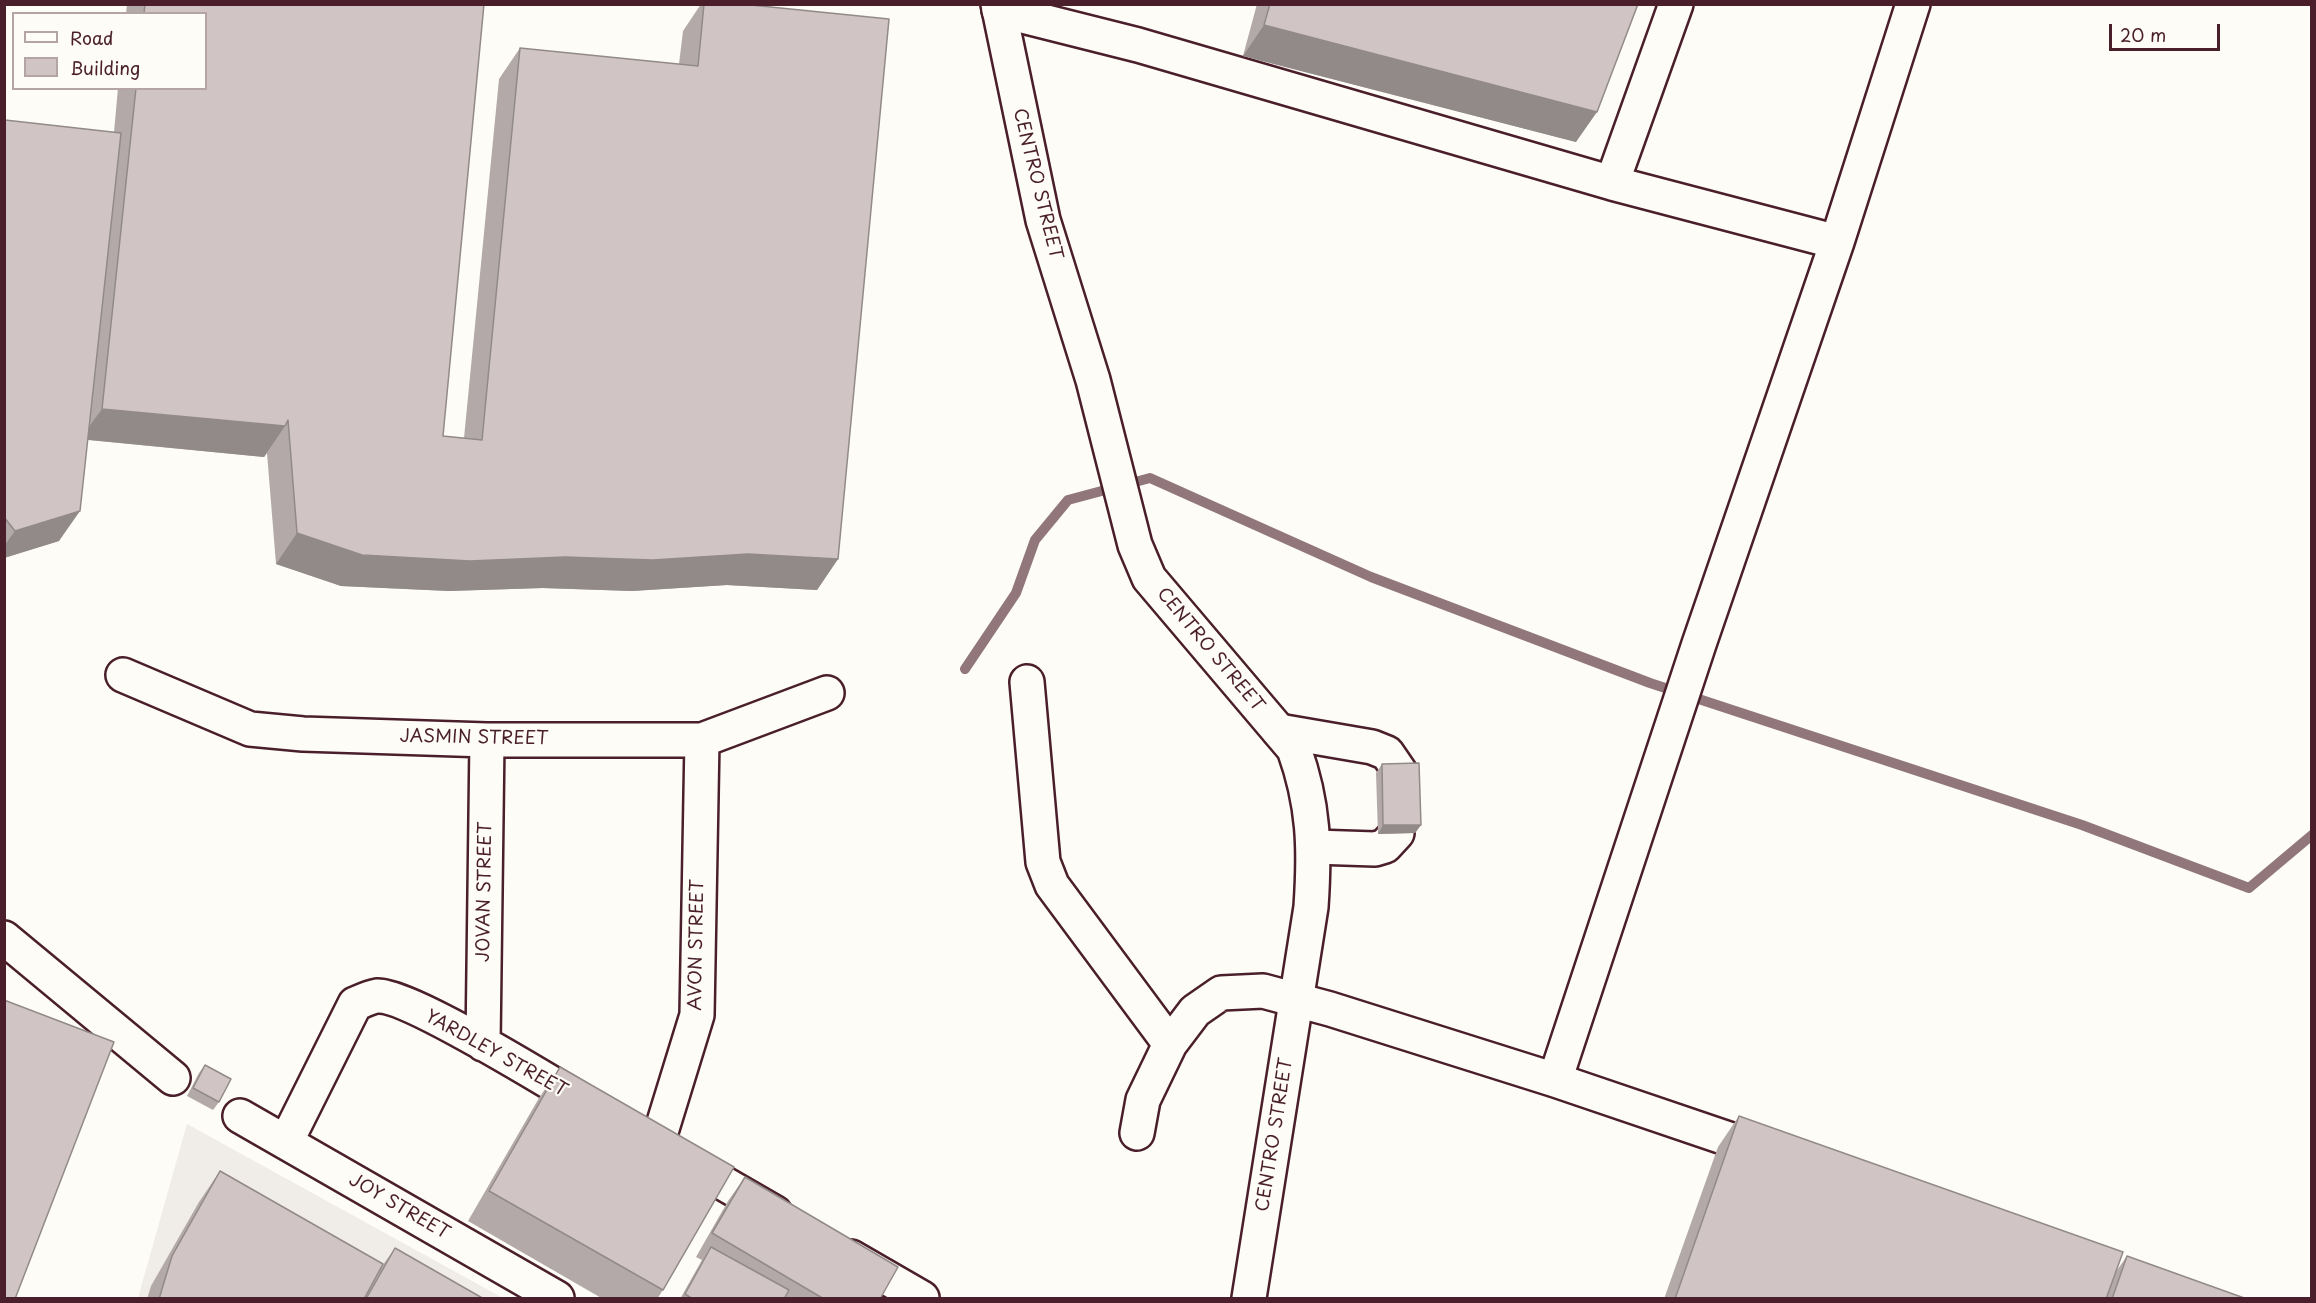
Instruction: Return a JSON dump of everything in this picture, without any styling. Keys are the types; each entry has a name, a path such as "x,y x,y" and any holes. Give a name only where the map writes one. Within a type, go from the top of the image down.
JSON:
{"street":[{"path":"1612,183 1676,4"},
{"path":"1555,1080 1674,726 1699,644 1837,242 1913,4"},
{"path":"999,7 1138,45 1612,183 1837,242"},
{"name":"CENTRO STREET","path":"999,7 1043,220 1093,380 1135,545 1149,578 1294,749 1305,778 1312,813 1314,847 1311,907 1249,1299"},
{"name":"JASMIN STREET","path":"123,675 250,729 303,734 487,740 702,740 827,693"},
{"path":"1027,682 1042,851 1052,885 1170,1044"},
{"path":"1279,731 1372,747 1387,753 1400,772"},
{"name":"JOVAN STREET","path":"483,1044 487,740"},
{"name":"AVON STREET","path":"657,1144 697,1015 702,740"},
{"path":"1314,847 1376,849 1392,841 1397,833"},
{"path":"4,938 173,1078"},
{"path":"1137,1133 1143,1100 1170,1044 1195,1011 1221,993 1263,991 1298,999 1555,1080 1791,1161"},
{"name":"YARDLEY STREET","path":"286,1142 355,1004 377,996 401,1002 483,1044 922,1299"},
{"name":"JOY STREET","path":"240,1116 557,1299"}],"shaded area":[{"path":"187,1124 503,1298 138,1298"}],"building":[{"path":"145,4 484,4 443,436 482,440 520,48 698,66 704,4 741,4 889,19 838,559 748,554 653,560 565,557 470,561 362,555 297,533 288,420 285,426 102,409 136,90 207,90 207,12 144,12"},
{"path":"1270,4 1638,4 1597,112 1264,25"},
{"path":"5,120 121,133 80,511 15,531 4,517"},
{"path":"1419,763 1421,825 1383,825 1382,764"},
{"path":"4,1000 114,1042 15,1299 4,1299"},
{"path":"205,1065 231,1079 219,1102 193,1088"},
{"path":"560,1067 734,1167 663,1290 489,1191"},
{"path":"1739,1116 2123,1252 2106,1299 1675,1299"},
{"path":"220,1171 383,1264 364,1299 159,1299 172,1256"},
{"path":"745,1177 898,1267 880,1299 824,1299 712,1233"},
{"path":"711,1247 789,1290 784,1299 693,1299 685,1294"},
{"path":"395,1248 484,1299 366,1299"},
{"path":"2127,1256 2247,1299 2112,1299"}],"waterway":[{"path":"965,669 1016,593 1035,540 1068,500 1150,478 1371,577 1650,683 2082,825 2249,888 2312,835"}]}
